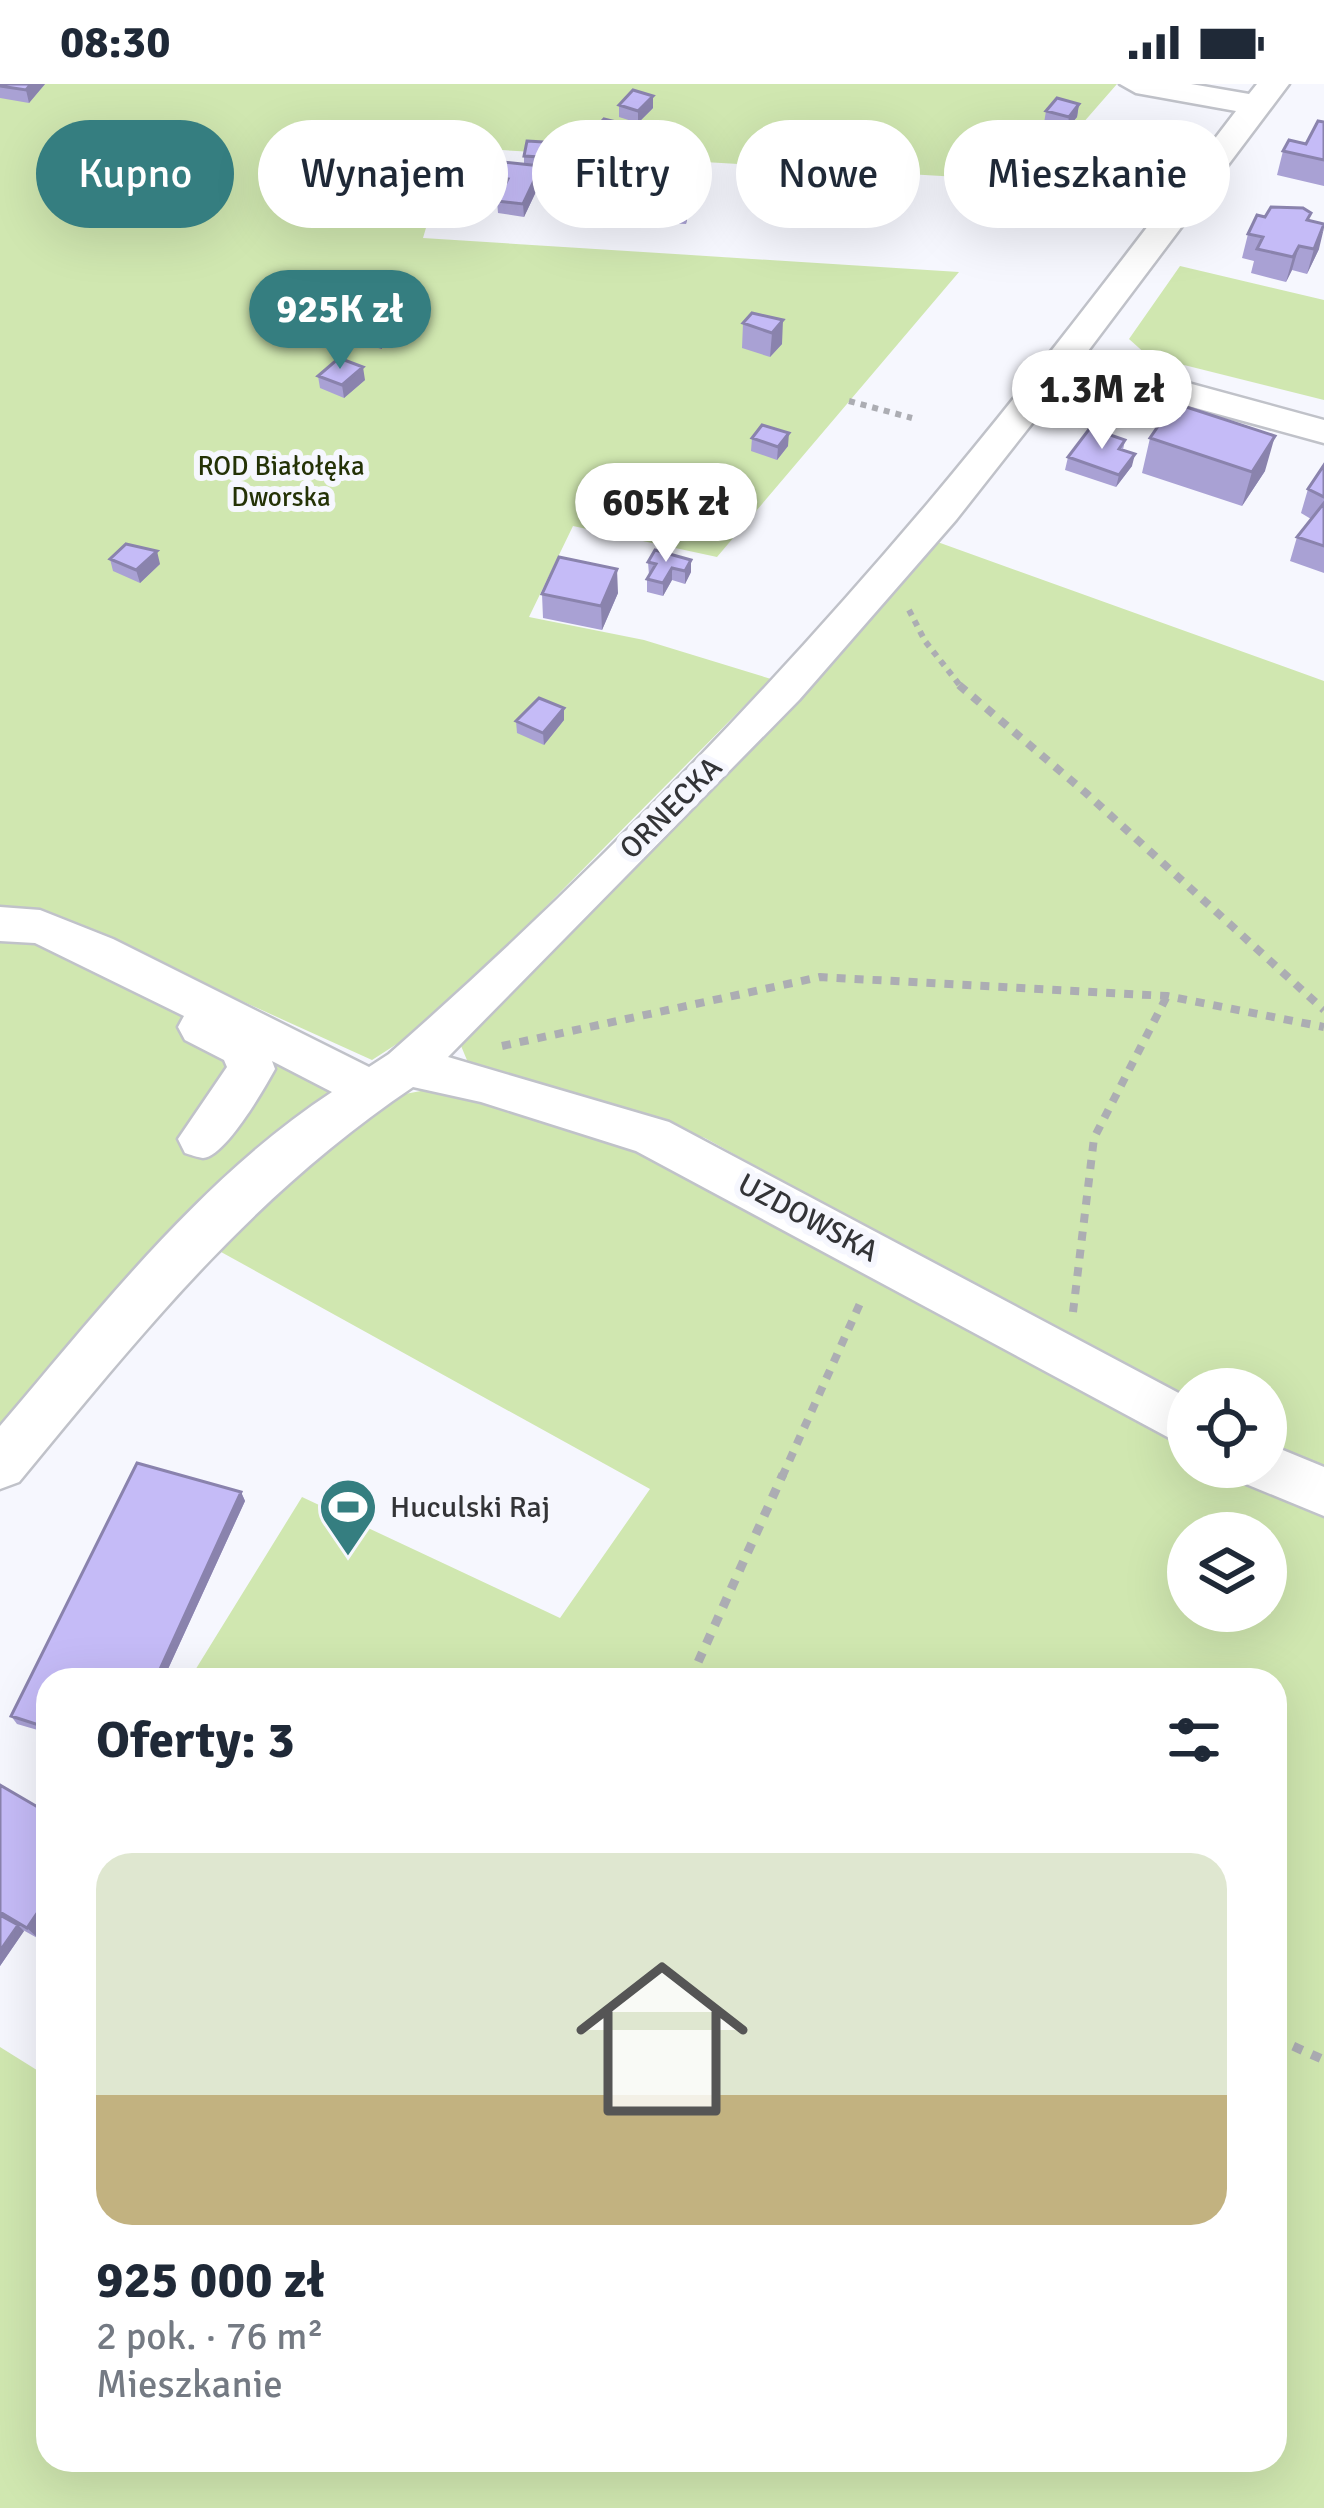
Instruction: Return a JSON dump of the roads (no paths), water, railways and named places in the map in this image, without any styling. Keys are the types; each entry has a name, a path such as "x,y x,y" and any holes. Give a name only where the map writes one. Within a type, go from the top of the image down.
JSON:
{"street":[{"path":"1136,84 1265,95"},
{"name":"ORNECKA","path":"0,1465 136,1303 222,1211 287,1152 387,1078 714,766 891,571 1065,361 1265,95"},
{"path":"1065,361 1324,432"},
{"name":"UZDOWSKA","path":"0,923 40,927 387,1078 481,1083 652,1136 1167,1413"},
{"path":"0,954 62,956 244,1049 251,1069 202,1139"},
{"path":"1287,1476 1324,1492"}],"place":[{"name":"Huculski Raj","path":"348,1558"}],"park label":[{"name":"ROD Białołęka Dworska","path":"281,482"}]}
